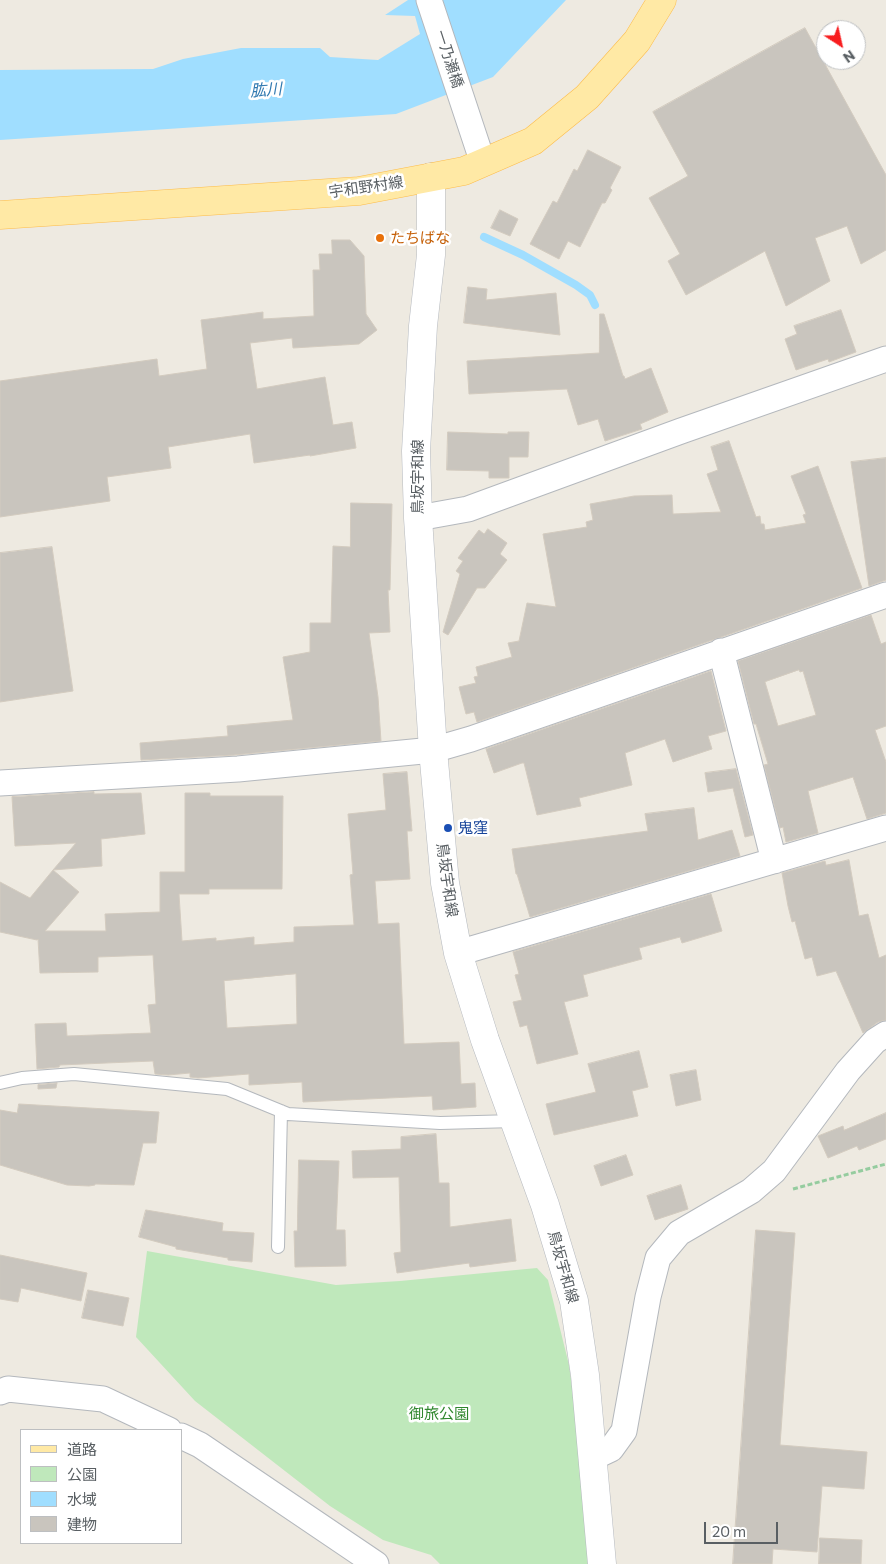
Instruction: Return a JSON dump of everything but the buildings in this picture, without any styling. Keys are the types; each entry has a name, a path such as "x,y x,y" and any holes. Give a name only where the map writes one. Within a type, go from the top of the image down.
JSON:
{"main road":[{"name":"宇和野村線","path":"0,215 359,191 464,171 533,141 587,97 637,41 662,0"},
{"name":"鳥坂宇和線","path":"432,177 431,255 424,326 416,450 418,518 433,750 445,883 458,953 485,1040 545,1205 574,1301 585,1375 602,1564"}],"street":[{"name":"一乃瀬橋","path":"430,0 483,162"},
{"path":"418,518 468,509 886,359"},
{"path":"0,783 238,769 433,750 471,739 722,652 884,601"},
{"path":"722,652 774,861"},
{"path":"458,953 886,828"},
{"path":"592,1458 611,1450 624,1431 648,1297 658,1258 679,1233 751,1191 774,1171 848,1071 876,1041 886,1034"},
{"path":"0,1392 8,1390 103,1399 167,1429"},
{"path":"182,1436 200,1445 376,1564"}],"lane":[{"path":"0,1083 22,1078 74,1074 227,1089 288,1114 440,1123 514,1121"},
{"path":"278,1247 281,1111"}],"path":[{"path":"791,1190 886,1164"}],"green space":[{"name":"御旅公園","path":"147,1251 336,1285 537,1268 548,1280 569,1365 584,1471 588,1564 440,1564 431,1555 383,1540 330,1506 195,1401 136,1337"}],"water":[{"name":"肱川","path":"408,0 566,0 493,77 396,114 0,140 0,70 153,69 183,59 241,48 320,48 330,57 378,60 420,34 415,16 385,15"}],"waterway":[{"path":"484,237 523,255 576,285 590,295 595,305"}],"place":[{"name":"たちばな","path":"380,238"},
{"name":"鬼窪","path":"448,828"}]}
